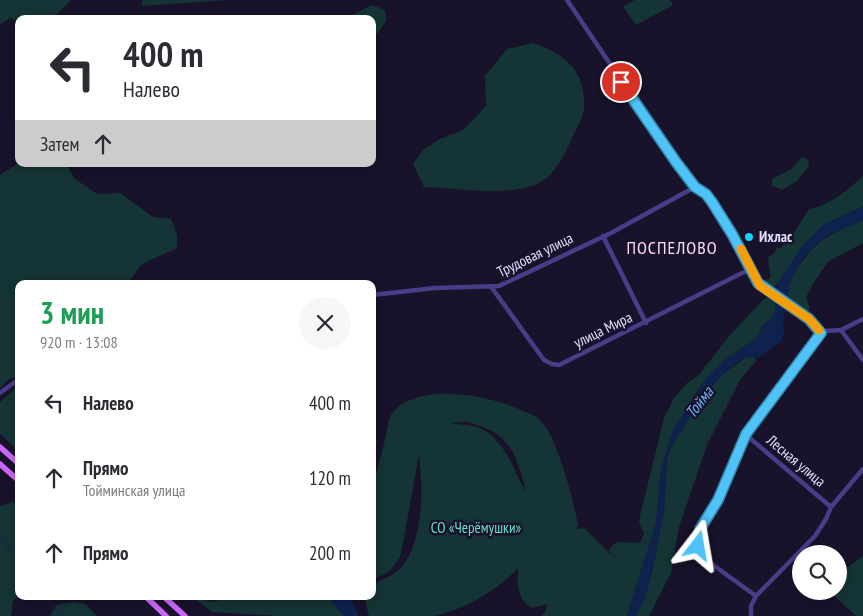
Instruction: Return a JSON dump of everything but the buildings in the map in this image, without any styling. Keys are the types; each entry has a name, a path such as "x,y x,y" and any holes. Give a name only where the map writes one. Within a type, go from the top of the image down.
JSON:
{"main road":[{"path":"0,447 15,460"},
{"path":"0,464 15,477"},
{"path":"149,600 166,616"},
{"path":"167,600 185,616"}],"street":[{"path":"567,0 630,96 695,187 706,194 712,202 758,283 809,319 821,333"},
{"name":"Трудовая улица","path":"376,295 435,288 492,288 603,236 695,187"},
{"path":"603,236 646,322"},
{"name":"улица Мира","path":"492,288 544,360 552,364 566,363 750,269"},
{"path":"756,596 709,562 698,548 697,542 700,529 718,500 746,434 821,333 841,330 863,319"},
{"path":"841,330 863,360"},
{"path":"0,394 15,383"},
{"name":"Лесная улица","path":"746,434 830,507"},
{"path":"751,616 751,606 756,596 815,536 826,519 830,507 863,469"}],"green space":[{"path":"0,0 71,0 57,15 15,15 15,20 11,18 0,24"},
{"path":"142,0 229,0 142,6"},
{"path":"635,0 670,0 673,5 636,25 623,6"},
{"path":"372,5 385,10 386,21 378,33 376,33 376,15 352,15"},
{"path":"533,43 555,53 571,66 577,74 584,95 584,108 581,120 559,164 541,182 515,190 484,191 424,187 413,164 424,149 440,139 463,130 486,106 485,76 507,49"},
{"path":"802,157 808,160 809,166 797,181 782,190 772,186 772,179 791,169"},
{"path":"15,166 68,167 75,179 97,194 120,193 153,217 171,219 177,235 177,248 142,264 130,280 15,280 15,378 9,379 0,388 0,175"},
{"path":"863,175 863,206 822,226 803,245 778,283 773,287 763,282 770,278 769,256 773,255 777,248 781,248 787,238 792,236 809,209 823,205 838,196"},
{"path":"863,220 863,243 829,261 806,297 810,309 807,312 789,297 789,286 794,274 816,245 842,229"},
{"name":"СО «Черёмушки»","path":"766,297 775,301 777,311 763,325 757,338 726,359 704,381 673,430 661,470 656,523 627,616 540,616 545,612 548,604 532,608 527,605 519,591 518,568 501,584 480,598 446,613 435,616 369,616 365,600 376,600 376,582 402,567 409,555 418,528 421,497 419,455 401,554 390,570 376,577 376,475 391,415 404,403 419,397 436,394 473,396 507,405 539,419 547,430 559,455 578,524 576,529 584,528 620,563 609,551 612,546 619,542 641,542 644,533 639,522 640,516 664,418 674,398 688,382 698,376 729,336","holes":["466,422 492,431 508,445 514,455 526,492 507,455 494,438 486,431 477,427 449,423"]},
{"path":"748,356 755,357 756,361 741,378 707,445 679,527 671,573 649,616 636,616 644,600 652,572 664,511 667,459 672,446 701,398 723,374"},
{"path":"15,389 15,448 0,434 0,402"},
{"path":"15,502 15,599 13,601 11,616 0,616 0,506"},
{"path":"863,556 863,616 856,616 839,600 847,600 847,568"},
{"path":"196,600 212,602 220,600 331,600 344,616 275,616 212,612"},
{"path":"73,602 85,604 97,616 50,616 57,605"}],"water":[{"path":"863,206 863,220 827,236 804,256 789,283 789,297 783,319 784,333 781,341 762,356 743,358 723,374 701,398 672,446 667,459 664,511 655,559 644,601 636,616 627,616 656,523 661,470 673,430 704,381 726,359 757,338 763,325 774,316 778,283 803,245 822,226"},
{"path":"331,600 351,600 359,616 344,616"}],"waterway":[{"path":"0,538 15,554"},
{"path":"48,600 61,616"}],"slow traffic":[{"path":"741,249 760,286 809,319 819,330"}],"place":[{"name":"Ихлас","path":"749,237"}],"district":[{"name":"ПОСПЕЛОВО","path":"672,248"}],"route":[{"path":"621,82 676,162 695,187 702,190 712,202 760,286 809,319 817,326 821,333 746,434 718,500 700,529 697,539 698,546"}],"water label":[{"name":"Тойма","path":"699,402"}]}
